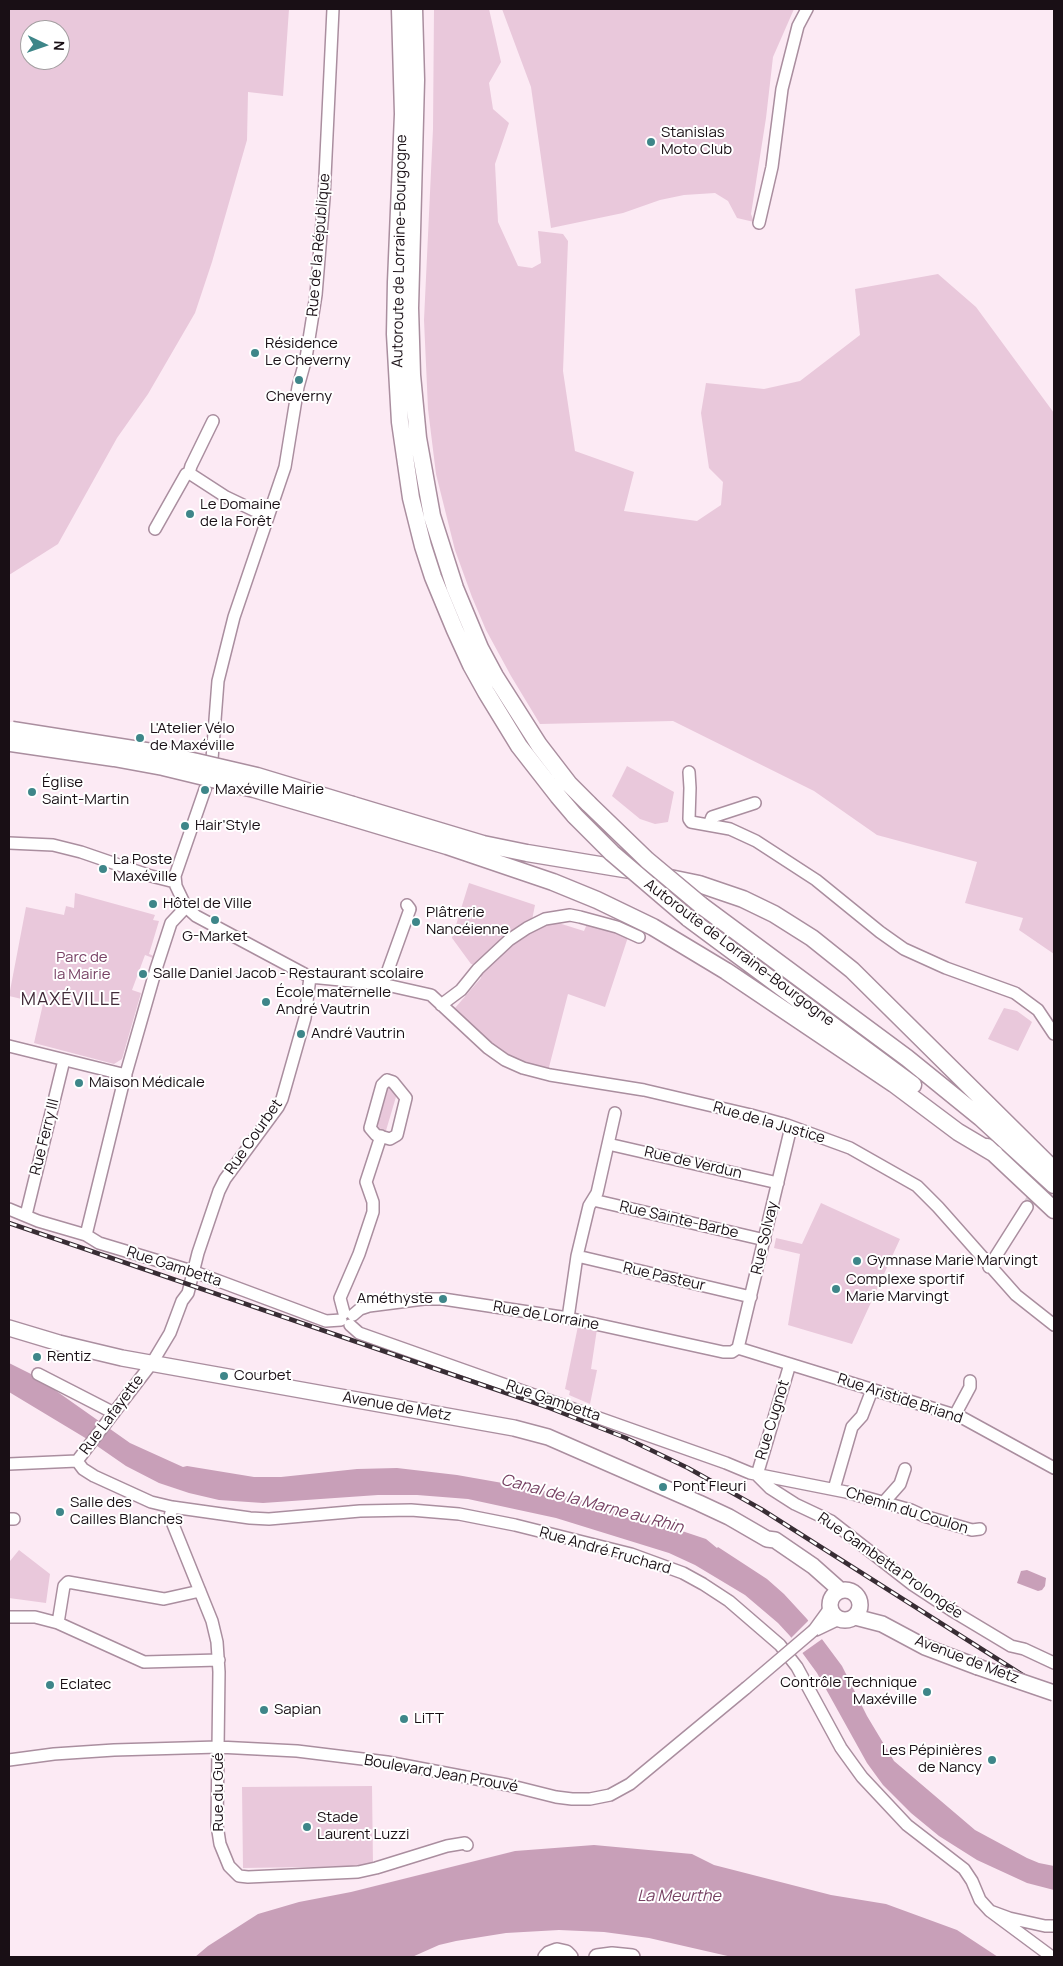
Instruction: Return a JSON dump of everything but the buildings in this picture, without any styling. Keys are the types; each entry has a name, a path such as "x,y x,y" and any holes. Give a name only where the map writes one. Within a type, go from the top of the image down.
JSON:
{"highway":[{"name":"Autoroute de Lorraine-Bourgogne","path":"400,9 403,105 396,282 396,353 401,439 413,506 423,546 444,604 478,678 519,746 558,796 612,853 688,918 878,1057 955,1118 1054,1210"},
{"name":"Autoroute de Lorraine-Bourgogne","path":"414,9 416,80 410,308 412,374 418,438 432,516 455,588 480,648 495,676 539,745 569,784 647,860 702,906 921,1069 974,1112 1054,1185"},
{"path":"10,736 238,784 483,844 699,884 736,896 774,914 819,943 852,970 1054,1170"},
{"path":"351,811 553,882 653,927 726,971 887,1079 958,1132 995,1154"}],"main road":[{"name":"Avenue de Metz","path":"9,1328 93,1352 531,1432 561,1442 729,1517 767,1539 775,1540 813,1566 835,1604 851,1590 859,1597 860,1603 882,1624"},
{"path":"835,1604 850,1619 858,1613 860,1603"},
{"name":"Avenue de Metz","path":"855,1617 882,1624 926,1647 1054,1693"},
{"path":"546,1957 557,1951 566,1953 570,1957"},
{"path":"598,1957 612,1955 632,1957"}],"street":[{"name":"Rue de la République","path":"175,882 176,871 211,772 218,681 228,638 287,461 298,387 306,358 314,311 324,198 331,83 333,9"},
{"path":"759,223 772,167 782,89 798,26 807,9"},
{"path":"155,529 186,474 189,474 191,466 213,422"},
{"path":"189,474 226,497 268,517"},
{"path":"689,772 689,819 691,822 730,828 795,865 832,891 880,932 904,949 946,968 1016,993 1038,1010 1054,1034"},
{"path":"709,825 712,818 755,803"},
{"path":"9,843 53,845 175,882 186,907 196,916 310,977"},
{"path":"383,984 410,909 407,905"},
{"path":"86,1235 126,1076 171,923 186,907"},
{"path":"441,1004 461,990 478,969 508,940 545,919 580,916 639,937"},
{"name":"Rue de la Justice","path":"310,977 383,984 431,995 488,1048 505,1060 523,1068 550,1075 644,1090 751,1115 850,1148 909,1180 928,1196 989,1267 1016,1295 1054,1325"},
{"name":"Rue Courbet","path":"152,1363 170,1333 182,1301 188,1294 192,1271 225,1178 282,1099 305,1018 310,977"},
{"path":"9,1046 126,1076"},
{"name":"Rue Ferry III","path":"26,1215 64,1060"},
{"path":"390,1080 404,1093 406,1101 397,1135 390,1139 381,1136 371,1131 370,1125 382,1085 384,1081 390,1080"},
{"path":"568,1318 577,1256 588,1206 593,1200 615,1113"},
{"name":"Rue Solvay","path":"738,1348 791,1127"},
{"path":"347,1318 340,1298 359,1254 373,1212 373,1202 366,1182 381,1136"},
{"name":"Rue de Verdun","path":"608,1144 778,1183"},
{"name":"Rue Sainte-Barbe","path":"593,1200 765,1240"},
{"path":"989,1267 1027,1207"},
{"name":"Rue Gambetta","path":"9,1209 52,1226 86,1235 99,1243 192,1271 326,1321 347,1318 359,1333 757,1475"},
{"name":"Rue Pasteur","path":"577,1256 751,1297"},
{"name":"Rue de Lorraine","path":"347,1318 360,1309 369,1306 431,1298 568,1318 723,1352 732,1352 738,1348"},
{"name":"Rue Aristide Briand","path":"738,1348 955,1415 1054,1468"},
{"name":"Rue Lafayette","path":"9,1464 77,1461 152,1363"},
{"name":"Rue Cugnot","path":"757,1475 790,1364"},
{"path":"38,1374 111,1417"},
{"path":"955,1415 970,1388 970,1381"},
{"path":"834,1489 852,1427 862,1416 872,1390"},
{"name":"Rue André Fruchard","path":"77,1461 94,1476 156,1503 172,1507 269,1519 360,1510 411,1510 460,1514 631,1554 692,1578 730,1601 780,1645 797,1666 842,1748 862,1777 907,1825 964,1869 972,1881 980,1900 990,1911 1052,1957"},
{"path":"884,1502 900,1484 905,1469"},
{"name":"Chemin du Coulon","path":"757,1475 834,1489 912,1510 924,1516 972,1530 980,1529"},
{"name":"Rue Gambetta Prolongée","path":"757,1475 763,1483 778,1494 831,1522 913,1585 951,1610 1011,1646 1024,1649 1054,1663"},
{"name":"Rue du Gué","path":"172,1507 170,1517 212,1621 219,1660 218,1834 225,1858 239,1876 358,1872 448,1846 465,1843 467,1845"},
{"path":"58,1623 64,1586 68,1582 164,1599 200,1591"},
{"name":"Boulevard Jean Prouvé","path":"9,1760 54,1754 114,1750 218,1747 297,1750 363,1759 508,1785 564,1798 590,1799 610,1795 630,1784 814,1630 835,1604"},
{"path":"9,1617 35,1617 58,1623 141,1662 219,1660"},
{"path":"990,1911 1009,1918 1050,1926"},
{"path":"1040,1948 1038,1936 1050,1926"}],"green space":[{"path":"9,9 289,9 283,96 248,92 247,140 212,262 195,313 148,394 117,438 58,544 9,575"},
{"path":"434,9 489,9 501,62 489,83 493,109 509,123 495,164 498,222 518,266 532,268 541,263 538,231 563,234 568,241 563,371 575,451 634,472 624,511 697,521 721,505 723,482 709,468 701,413 706,383 764,389 800,381 860,335 855,289 938,274 976,307 1054,413 1054,954 1019,930 1023,918 965,903 977,862 877,835 814,791 673,721 540,724 486,630 472,597 455,550 436,474 428,409 424,320 433,129"},
{"name":"Stanislas Moto Club","path":"502,9 794,9 773,57 766,118 751,214 754,222 737,218 728,201 715,193 684,195 660,200 623,213 551,228 531,87"},
{"path":"627,766 674,792 668,822 655,824 640,819 612,796"},
{"path":"469,883 535,905 532,920 477,964 471,964 452,938"},
{"name":"Parc de la Mairie","path":"75,893 155,915 153,920 159,921 149,954 154,956 153,958 145,955 132,990 141,993 122,1059 114,1064 34,1043 43,1004 9,996 26,907 64,915 66,906 74,908"},
{"path":"552,921 584,931 587,924 629,934 605,1007 568,994 548,1071 519,1062 485,1042 455,1013 455,1008 481,978 482,970 517,938"},
{"path":"1004,1008 1017,1011 1032,1022 1018,1051 988,1039"},
{"path":"386,1084 398,1090 385,1134 374,1131 376,1114 379,1119 382,1111 379,1105 380,1101 383,1106 387,1092 385,1089"},
{"name":"Complexe sportif Marie Marvingt","path":"821,1203 900,1239 852,1344 788,1325 800,1254 774,1248 776,1238 802,1244"},
{"path":"578,1326 597,1329 591,1369 597,1370 590,1404 569,1395 570,1391 565,1389"},
{"path":"19,1550 50,1574 46,1603 9,1598 10,1561"},
{"name":"Stade Laurent Luzzi","path":"372,1786 373,1866 243,1868 242,1787"}],"water":[{"name":"Canal de la Marne au Rhin","path":"9,1363 35,1376 130,1443 183,1467 187,1466 254,1477 281,1477 357,1469 397,1468 457,1475 531,1488 610,1507 706,1539 767,1579 807,1619 842,1666 867,1716 894,1761 975,1830 1027,1858 1054,1866 1054,1890 1027,1883 977,1860 939,1836 911,1813 883,1785 867,1763 817,1673 790,1636 778,1623 745,1595 695,1565 669,1553 556,1518 468,1499 417,1495 378,1495 263,1503 219,1500 189,1493 159,1483 126,1466 87,1439 9,1392"},
{"path":"1027,1570 1046,1578 1045,1586 1042,1590 1038,1591 1017,1583 1021,1571"},
{"name":"La Meurthe","path":"594,1845 692,1854 714,1865 831,1895 886,1904 957,1930 998,1957 732,1957 649,1938 604,1932 559,1930 506,1933 456,1941 439,1945 412,1957 195,1957 208,1946 258,1914 299,1902 351,1892 515,1851"}],"pier":[{"path":"810,1619 825,1637 801,1654 789,1640"}],"tunnel":[{"path":"1027,1207 1048,1171"}],"railway":[{"path":"9,1223 547,1407 626,1438 688,1468 761,1509 1054,1695"}],"place":[{"name":"Stanislas Moto Club","path":"651,142"},
{"name":"Résidence Le Cheverny","path":"255,353"},
{"name":"Cheverny","path":"299,380"},
{"name":"Le Domaine de la Forêt","path":"190,514"},
{"name":"L'Atelier Vélo de Maxéville","path":"140,738"},
{"name":"Maxéville Mairie","path":"205,790"},
{"name":"Église Saint-Martin","path":"32,792"},
{"name":"Hair'Style","path":"185,826"},
{"name":"La Poste Maxéville","path":"103,869"},
{"name":"Hôtel de Ville","path":"153,904"},
{"name":"G-Market","path":"215,920"},
{"name":"Plâtrerie Nancéienne","path":"416,922"},
{"name":"Salle Daniel Jacob - Restaurant scolaire","path":"143,974"},
{"name":"École maternelle André Vautrin","path":"266,1002"},
{"name":"André Vautrin","path":"301,1034"},
{"name":"Maison Médicale","path":"79,1083"},
{"name":"Gymnase Marie Marvingt","path":"857,1261"},
{"name":"Complexe sportif Marie Marvingt","path":"836,1289"},
{"name":"Améthyste","path":"443,1299"},
{"name":"Rentiz","path":"37,1357"},
{"name":"Courbet","path":"224,1376"},
{"name":"Pont Fleuri","path":"663,1487"},
{"name":"Salle des Cailles Blanches","path":"60,1512"},
{"name":"Eclatec","path":"50,1685"},
{"name":"Contrôle Technique Maxéville","path":"927,1692"},
{"name":"Sapian","path":"264,1710"},
{"name":"LiTT","path":"404,1719"},
{"name":"Les Pépinières de Nancy","path":"992,1760"},
{"name":"Stade Laurent Luzzi","path":"307,1827"}],"district":[{"name":"MAXÉVILLE","path":"71,1000"}]}
